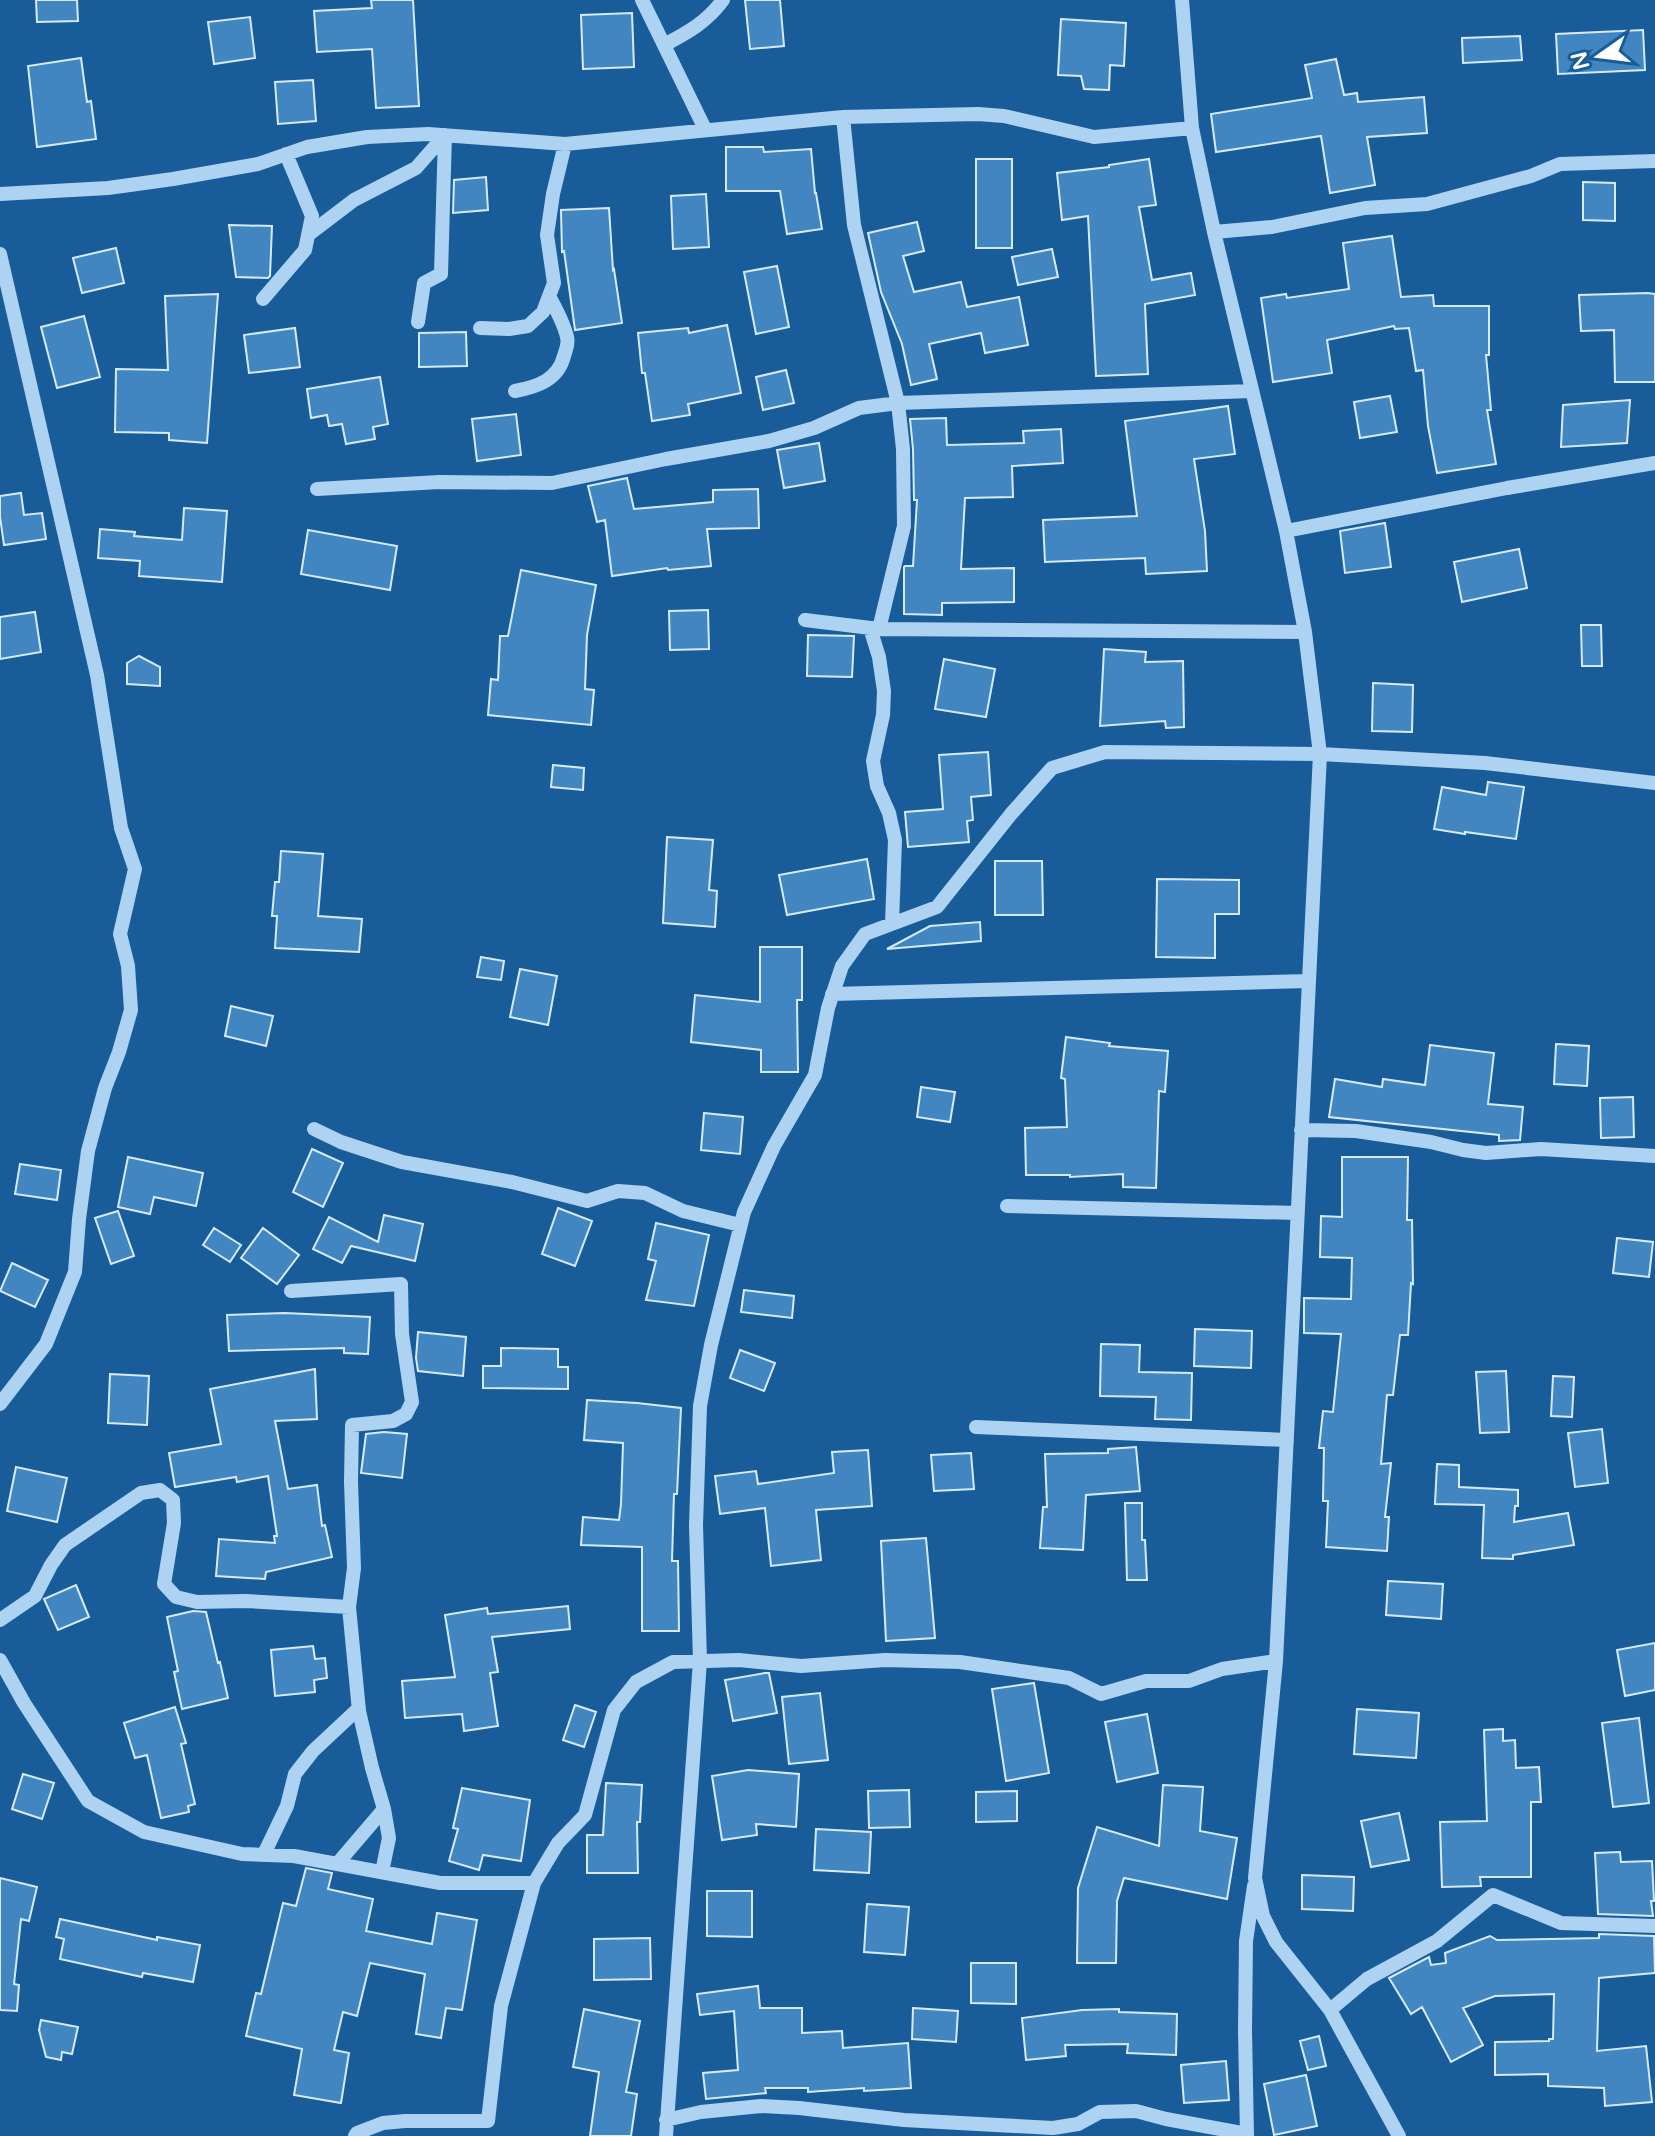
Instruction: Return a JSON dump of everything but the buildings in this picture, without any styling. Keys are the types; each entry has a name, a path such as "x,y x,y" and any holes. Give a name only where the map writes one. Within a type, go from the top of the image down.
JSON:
{"street":[{"path":"642,0 705,129"},
{"path":"664,45 695,29 723,0"},
{"path":"666,2120 701,2112 761,2106 904,2120 1053,2128 1078,2124 1100,2112 1136,2111 1247,2135 1246,1941 1276,1661 1320,754 1305,632 1286,531 1192,128 1182,0"},
{"path":"0,194 108,188 173,179 258,164 307,147 367,137 428,134 565,144 843,117 978,114 1004,116 1094,137 1192,128"},
{"path":"843,117 854,225 898,403 903,449 904,526 874,629 884,691 883,715 873,761 877,786 889,813 895,840 892,924"},
{"path":"308,235 354,200 416,168 445,135"},
{"path":"418,322 424,283 441,274 445,135"},
{"path":"480,328 528,326 543,312 554,283 547,235 565,144"},
{"path":"263,299 305,250 312,216 286,154"},
{"path":"1214,232 1272,227 1365,208 1427,204 1531,176 1560,164 1655,161"},
{"path":"0,254 97,675 121,828 135,869 120,934 128,966 131,1010 88,1151 75,1272 46,1344 0,1404"},
{"path":"515,391 537,387 562,365 569,341 549,296"},
{"path":"317,489 439,482 552,483 769,441 814,428 859,408 898,403 1252,391"},
{"path":"1286,531 1655,463"},
{"path":"805,620 874,629 1305,632"},
{"path":"666,2136 700,1661 696,1525 700,1406 711,1345 744,1212 774,1146 815,1075 832,994 842,966 865,934 937,907 1052,768 1105,752 1320,754 1485,763 1655,783"},
{"path":"832,994 1308,981"},
{"path":"314,1129 341,1142 402,1162 512,1182 587,1201 618,1191 645,1193 683,1211 740,1225"},
{"path":"1301,1130 1336,1129 1486,1153 1541,1149 1655,1156"},
{"path":"1007,1206 1297,1213"},
{"path":"291,1291 401,1284 402,1334 412,1402 406,1414 393,1421 352,1425 354,1568 349,1607 359,1708 389,1838 382,1872"},
{"path":"976,1427 1287,1440"},
{"path":"0,1620 35,1596 65,1545 141,1493 160,1490 173,1500 174,1523 164,1584 176,1597 197,1602 246,1601 349,1607"},
{"path":"0,1660 24,1703 88,1801 144,1832 242,1854 294,1856 440,1883 534,1883"},
{"path":"355,2136 383,2123 488,2121 501,2006 534,1883 558,1843 585,1815 614,1710 636,1682 673,1662 739,1660 801,1666 885,1660 960,1662 1069,1678 1101,1694 1146,1681 1189,1681 1222,1669 1276,1661"},
{"path":"264,1854 287,1806 295,1774 313,1751 359,1708"},
{"path":"337,1864 384,1809"},
{"path":"1255,1878 1263,1916 1276,1942 1330,2010 1399,2136"},
{"path":"1330,2010 1367,1979 1437,1941 1493,1895 1561,1923 1655,1926"}]}
